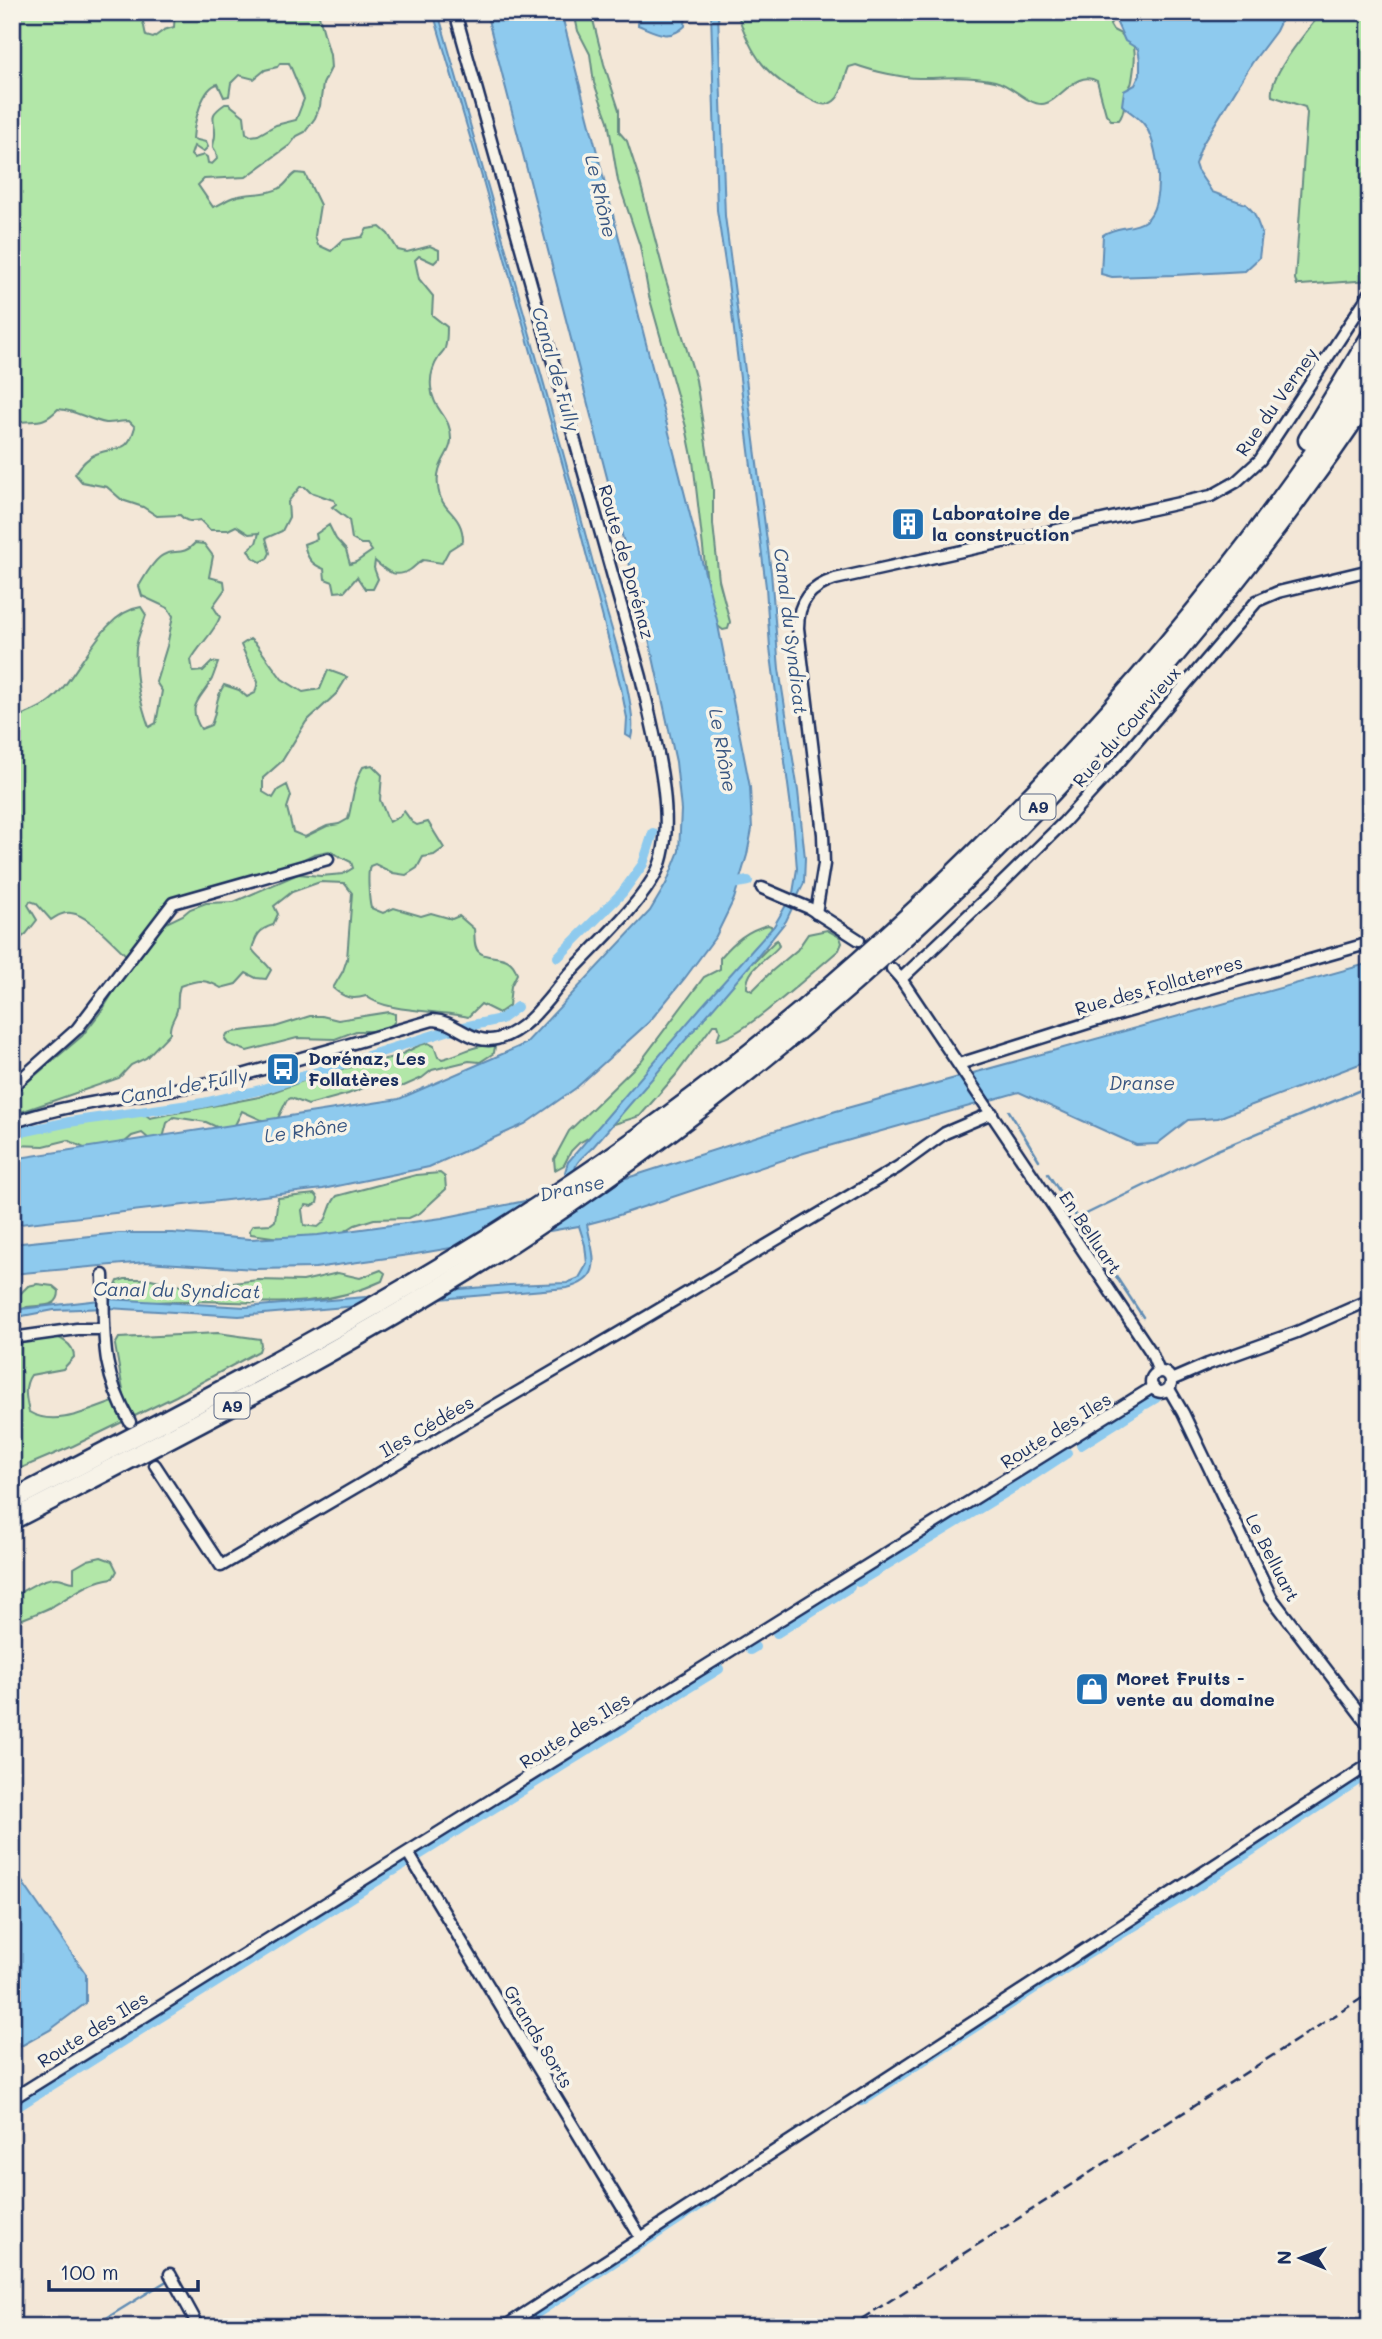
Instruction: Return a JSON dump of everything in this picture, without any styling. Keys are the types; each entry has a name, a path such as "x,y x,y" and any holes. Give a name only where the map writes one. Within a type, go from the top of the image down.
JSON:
{"highway":[{"path":"1230,565 1370,338"},
{"name":"A9","path":"12,1520 337,1349 591,1171 681,1105 786,1022 922,902 1078,744 1155,657 1230,565 1370,370"},
{"name":"A9","path":"12,1500 337,1328 443,1276 550,1216 636,1157 735,1082 887,953 986,860 1066,779 1161,672 1227,592 1305,489 1370,396"},
{"path":"1305,489 1370,405"}],"street":[{"name":"Route de Dorénaz","path":"12,1123 50,1110 86,1102 203,1085 232,1078 426,1021 446,1022 469,1036 495,1039 507,1035 537,1011 620,920 652,881 661,863 665,807 662,775 641,677 455,12"},
{"name":"Rue du Verney","path":"816,913 824,849 798,628 798,614 805,597 820,585 835,579 1211,496 1236,482 1260,460 1370,293"},
{"name":"Rue du Courvieux","path":"901,979 1064,822 1257,601 1278,592 1370,570"},
{"path":"12,1087 77,1029 173,903 328,859"},
{"path":"762,888 806,907 859,940"},
{"name":"Rue des Follaterres","path":"961,1067 1100,1020 1370,943"},
{"path":"892,970 901,979 961,1067"},
{"name":"En Belluart","path":"961,1067 1155,1359 1159,1372"},
{"name":"Iles Cédées","path":"155,1465 221,1566 898,1167 945,1133 989,1108"},
{"path":"104,1281 104,1325 110,1379 130,1422"},
{"path":"1170,1385 1167,1373 1159,1372 1153,1377 1153,1387 1161,1392 1208,1364 1297,1332 1370,1300"},
{"path":"12,1338 104,1325"},
{"name":"Le Belluart","path":"1170,1385 1271,1597 1370,1727"},
{"name":"Route des Iles","path":"12,2099 1153,1387"},
{"path":"504,2327 1370,1764"},
{"name":"Grands Sorts","path":"408,1853 641,2238"},
{"path":"170,2274 199,2327"}],"green space":[{"path":"12,12 141,12 146,36 153,38 174,27 175,12 318,12 331,68 323,84 320,106 315,118 305,132 297,136 290,145 246,177 204,179 198,185 213,207 241,195 274,191 296,173 305,174 320,205 315,236 318,245 331,251 343,240 362,237 367,229 380,227 398,250 407,252 430,246 439,250 439,258 434,263 419,256 415,260 419,279 433,296 432,315 447,327 445,348 435,364 431,379 432,395 451,432 450,446 439,472 438,486 443,502 459,524 463,541 449,550 442,563 423,560 405,573 387,571 375,561 374,568 378,579 373,589 365,589 357,577 345,591 335,592 333,582 325,579 324,569 310,560 304,544 317,539 316,534 329,525 346,550 350,564 372,551 367,544 352,539 349,520 332,507 336,504 334,500 300,487 288,502 289,517 282,531 266,538 270,553 267,559 261,562 252,557 248,550 256,543 259,533 249,534 236,526 228,530 210,530 200,520 189,521 180,515 157,516 143,507 122,500 107,487 82,482 75,474 81,465 96,454 121,448 129,442 135,427 129,421 106,423 58,409 41,420 12,424","holes":["280,63 289,63 304,99 296,120 251,136 246,133 244,116 229,104 225,104 213,118 213,147 217,159 212,164 208,163 204,155 194,158 191,155 194,146 203,152 208,147 206,142 193,139 200,107 212,87 218,84 224,97 229,96 231,83 239,75 254,79"]},
{"path":"574,12 591,12 619,110 619,132 627,141 639,178 696,380 713,489 713,524 719,580 730,622 728,629 723,630 711,617 693,461 686,427 649,296 640,246 618,181 608,121 594,83 590,54 578,31"},
{"path":"737,12 1115,12 1110,25 1113,30 1132,40 1134,45 1132,82 1119,120 1111,120 1106,114 1097,81 1089,78 1082,79 1054,99 1042,104 1031,101 1007,86 986,79 905,77 856,65 849,67 837,98 831,103 821,104 771,74 748,41"},
{"path":"1322,12 1370,12 1370,280 1297,285 1295,279 1307,113 1305,107 1272,96 1272,87 1291,53"},
{"path":"195,543 204,544 213,556 209,577 224,581 225,589 213,606 220,617 191,660 193,672 203,671 212,662 218,663 212,679 196,703 195,714 201,729 211,725 224,685 239,690 247,697 255,693 258,682 241,645 250,639 282,679 303,692 320,689 328,670 347,677 337,693 306,722 282,761 263,778 263,792 273,798 278,790 287,785 291,796 287,808 293,832 305,837 348,819 360,773 363,767 372,765 382,775 380,800 389,822 404,811 417,825 428,822 444,848 434,855 423,857 417,868 406,875 393,873 375,864 370,866 371,908 383,913 394,908 421,916 431,913 452,919 459,916 474,929 475,944 479,952 505,959 514,967 517,974 511,986 509,1006 499,1013 481,1004 468,1017 400,1008 366,996 352,998 341,994 333,988 347,959 352,893 344,883 320,882 292,892 274,906 278,914 273,925 261,931 252,949 271,970 266,979 246,973 236,984 221,988 201,981 180,986 170,1033 146,1058 131,1065 119,1078 12,1115 12,1095 82,1036 103,1009 134,958 166,923 206,903 234,902 298,874 343,874 353,868 351,862 329,851 314,854 242,889 219,893 161,912 128,957 101,931 78,915 68,913 51,920 36,903 30,901 28,905 37,920 26,934 15,943 12,942 12,720 51,700 114,620 127,611 141,607 146,615 137,644 137,678 149,727 156,723 162,691 156,682 173,616 168,608 142,596 139,586 160,557 186,550"},
{"path":"768,925 772,930 750,956 755,961 775,941 777,940 779,946 758,964 750,975 747,988 752,991 797,950 808,934 827,930 840,937 842,943 839,950 743,1028 717,1040 720,1031 718,1025 713,1025 675,1076 640,1116 611,1125 579,1143 571,1151 564,1165 555,1170 554,1159 569,1131 641,1061 704,977 720,969 720,958 725,952 747,933"},
{"path":"389,1012 395,1014 395,1021 391,1026 378,1031 356,1031 335,1039 297,1038 247,1051 228,1044 225,1039 227,1034 233,1032 275,1027 310,1016 338,1020"},
{"path":"428,1043 434,1046 438,1057 442,1059 475,1048 495,1046 494,1053 480,1062 469,1061 432,1070 404,1086 388,1087 381,1083 308,1105 291,1098 287,1100 276,1122 268,1123 242,1111 234,1127 221,1129 206,1122 174,1117 167,1123 162,1142 154,1143 142,1133 132,1136 117,1149 94,1153 68,1140 44,1146 12,1145 12,1136 16,1134 134,1113 150,1118 259,1097 325,1073 398,1056"},
{"path":"440,1173 445,1177 446,1189 420,1213 409,1218 374,1219 355,1225 334,1238 301,1241 251,1234 249,1231 253,1225 271,1224 275,1221 278,1198 315,1194 317,1203 306,1205 302,1210 304,1225 318,1227 325,1220 337,1196 416,1175"},
{"path":"381,1270 385,1273 382,1281 357,1291 282,1303 139,1302 117,1295 115,1288 118,1281 125,1279 151,1279 191,1288 258,1280 303,1281 338,1273 360,1278"},
{"path":"28,1286 53,1286 59,1291 56,1301 48,1305 27,1307 12,1317 12,1293 20,1294"},
{"path":"33,1329 65,1341 73,1351 74,1357 63,1369 31,1375 27,1384 29,1412 52,1418 76,1415 122,1399 124,1396 115,1345 119,1338 218,1333 260,1339 261,1345 259,1351 176,1396 12,1472 12,1350 21,1342 27,1330"},
{"path":"101,1557 112,1561 117,1571 113,1578 89,1585 53,1606 12,1624 12,1597 45,1580 59,1578 74,1582 74,1568 88,1560"}],"water":[{"name":"Canal de Fully","path":"433,12 438,12 616,643 631,707 631,738 626,735 627,718 621,688 568,484"},
{"name":"Le Rhône","path":"486,12 561,12 717,620 750,787 752,829 734,899 716,936 649,1022 576,1088 525,1124 429,1167 323,1189 12,1225 12,1159 399,1099 525,1044 650,911 666,884 679,851 681,810 676,762 649,639"},
{"path":"639,12 686,12 685,26 674,33 657,33 638,25"},
{"name":"Dranse","path":"711,12 718,12 725,216 771,572 779,669 798,791 805,858 804,883 786,921 758,956 578,1161 575,1175 578,1189 630,1177 836,1111 1370,963 1370,1060 1218,1118 1188,1120 1157,1144 1136,1145 1019,1092 804,1153 587,1224 594,1264 592,1271 579,1284 567,1288 239,1316 108,1308 54,1310 12,1318 12,1310 109,1299 246,1307 509,1285 567,1283 579,1278 587,1264 579,1226 315,1268 255,1269 146,1262 12,1274 12,1244 119,1233 173,1233 250,1239 318,1235 442,1218 569,1192 565,1172 568,1162 774,926 793,893 797,869 794,830 770,648 766,587 717,210"},
{"path":"1117,12 1285,12 1276,31 1252,63 1202,145 1195,164 1212,192 1246,204 1254,213 1262,234 1259,258 1245,271 1112,277 1101,274 1103,235 1145,221 1152,213 1158,188 1156,158 1149,132 1141,121 1122,105 1124,91 1135,85 1140,74 1140,60 1138,49 1125,41 1116,21"},
{"path":"12,1867 86,1974 86,2003 50,2030 12,2051"}],"waterway":[{"name":"Canal de Fully","path":"558,957 622,893 643,864 653,833"},
{"path":"727,885 748,881"},
{"name":"Canal de Fully","path":"12,1134 69,1122 203,1103 260,1090 450,1030 501,1019 517,1007"},
{"path":"1078,1218 1215,1151 1370,1086"},
{"path":"1009,1111 1039,1160"},
{"path":"1048,1174 1143,1317"},
{"path":"1146,1404 1156,1398"},
{"path":"1081,1445 1141,1407"},
{"path":"1032,1476 1067,1453"},
{"path":"858,1582 1028,1479"},
{"path":"777,1633 850,1587"},
{"path":"750,1650 755,1647"},
{"path":"471,1822 719,1669"},
{"path":"861,2101 1083,1957 1174,1902 1370,1772"},
{"path":"450,1835 467,1824"},
{"path":"414,1858 446,1838"},
{"path":"393,1871 409,1861"},
{"path":"78,2069 388,1874"},
{"path":"12,2110 74,2071"},
{"path":"516,2327 712,2197"},
{"path":"92,2327 165,2282"}],"railway":[{"path":"849,2327 1370,1993"}],"place":[{"name":"Laboratoire de la construction","path":"908,524"},
{"name":"Dorénaz, Les Follatères","path":"283,1069"},
{"name":"Moret Fruits - vente au domaine","path":"1092,1689"}],"water label":[{"name":"Canal du Syndicat","path":"791,631"},
{"name":"Canal du Syndicat","path":"177,1290"}]}
